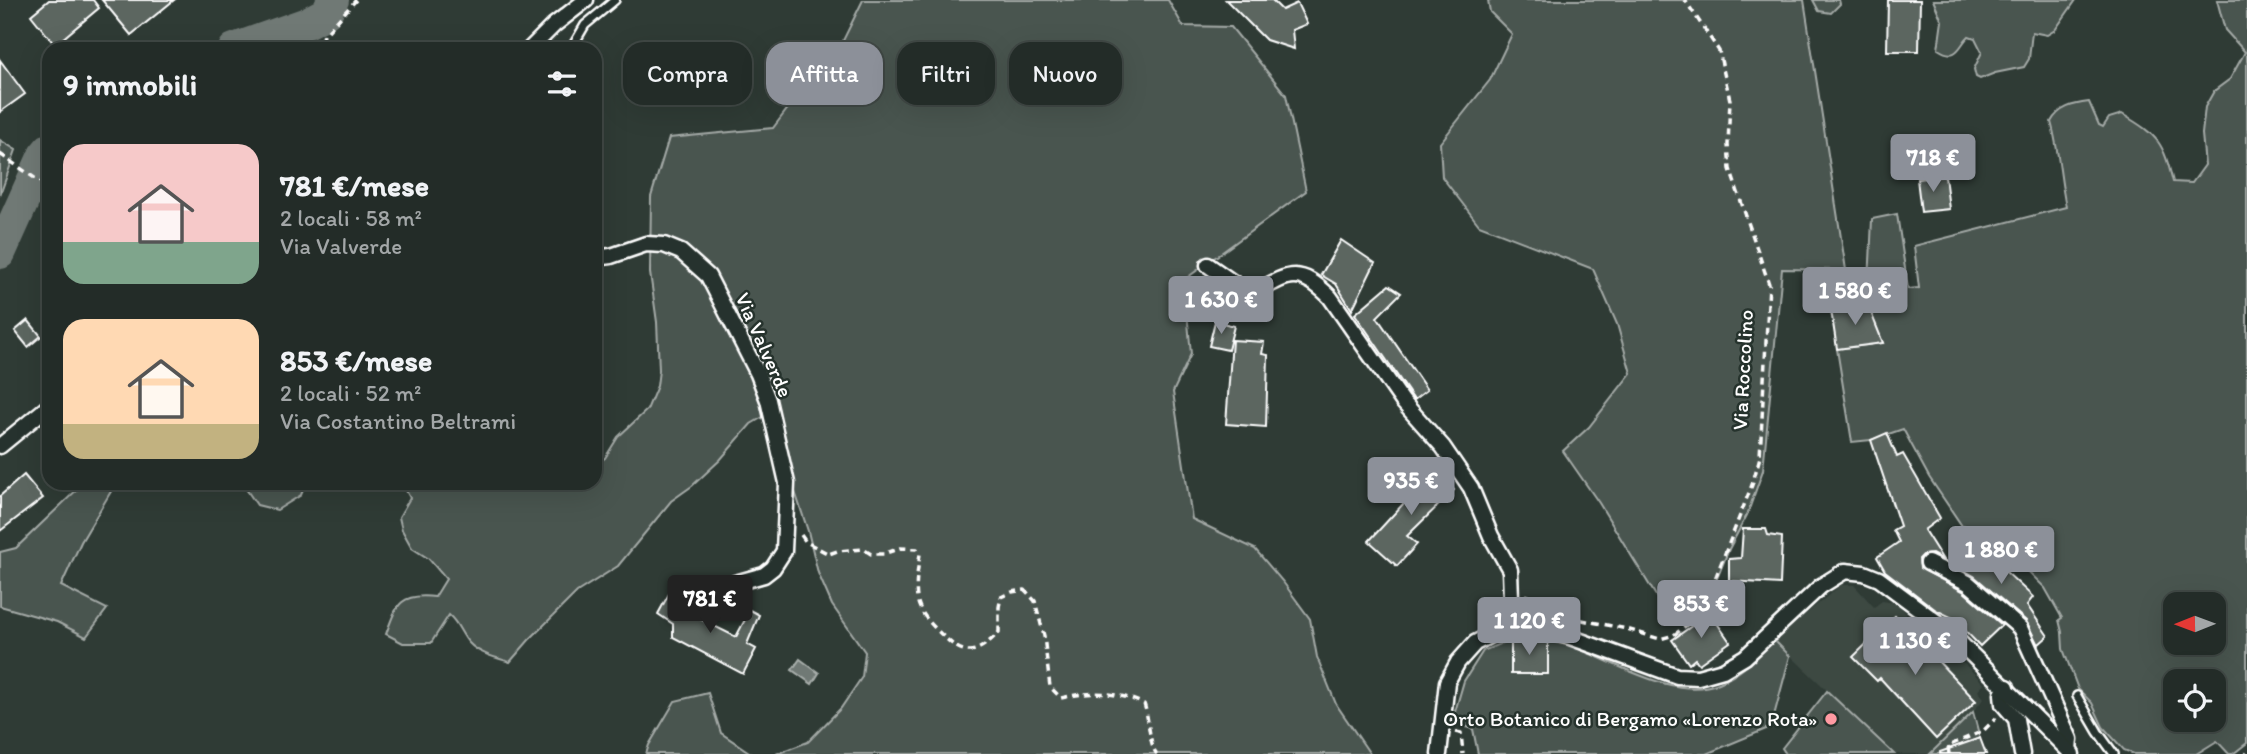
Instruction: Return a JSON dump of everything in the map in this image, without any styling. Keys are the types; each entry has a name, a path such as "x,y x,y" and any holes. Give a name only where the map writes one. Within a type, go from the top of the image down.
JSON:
{"street":[{"path":"537,42 586,0"},
{"name":"Via Valverde","path":"602,257 646,244 664,245 681,252 708,276 758,374 768,400 787,483 785,551 772,568 754,580 707,591"},
{"path":"1208,265 1251,295 1284,277 1297,275 1315,282 1330,297 1404,402 1443,447 1471,488 1491,536 1510,570 1511,599 1500,630"},
{"path":"0,446 42,412"},
{"path":"1928,563 1968,583 2020,628 2070,739 2071,752"},
{"path":"1439,754 1447,682 1458,662 1475,643 1500,630 1524,626 1570,637 1677,676 1698,677 1723,670 1745,657 1821,586 1845,571 1864,573 1879,579 1946,629 2071,752"},
{"path":"2007,687 2002,694 2003,704 2016,719 2022,754"}],"lane":[{"path":"575,42 585,25 615,0"},
{"path":"2077,696 2114,754"}],"path":[{"path":"318,42 356,0"},
{"name":"Via Roccolino","path":"1519,608 1532,607 1547,613 1660,639 1674,635 1689,623 1709,594 1752,485 1760,457 1769,284 1730,169 1730,100 1719,51 1685,0"},
{"path":"0,154 42,183"},
{"path":"786,523 796,528 806,542 829,554 863,549 871,554 884,554 900,548 918,549 920,554 916,597 919,607 928,621 955,648 964,651 985,647 999,632 1001,597 1025,590 1035,601 1044,636 1050,687 1061,698 1104,692 1144,704 1149,717 1153,750 1157,754"},
{"name":"Via Roccolino","path":"1510,570 1527,597 1574,618"},
{"path":"1949,754 1948,746 1983,731 1994,720 2003,704"}],"shaded area":[{"path":"863,0 1168,0 1183,26 1231,27 1286,95 1306,191 1184,280 1191,354 1173,392 1192,519 1255,549 1283,582 1310,619 1317,657 1336,704 1370,754 776,754 808,742 841,708 862,677 865,652 832,605 818,573 808,531 779,443 763,417 751,424 720,460 692,486 671,501 618,566 577,592 510,662 473,647 449,615 431,643 403,643 386,634 393,615 402,603 414,597 435,597 446,579 429,559 412,548 402,530 399,517 410,498 406,490 602,490 602,460 618,437 647,410 657,386 657,322 650,273 651,197 669,138 773,128 790,105 883,105 883,42 842,42"},
{"path":"1488,0 1804,0 1846,270 1782,269 1763,470 1747,515 1729,549 1709,598 1673,601 1658,599 1599,503 1563,451 1589,427 1631,373 1617,324 1593,269 1479,225 1442,177 1440,143 1490,80 1512,34 1490,12"},
{"path":"1813,0 1839,0 1840,4 1831,13 1819,11"},
{"path":"1933,0 2076,0 2055,30 2047,35 2032,32 2029,59 2024,67 1980,79 1976,77 1974,69 1982,52 1975,38 1969,36 1954,53 1945,53 1938,49 1942,21"},
{"path":"2217,0 2247,0 2247,743 2233,754 2229,754 2217,741 2196,754 2134,754 2124,750 2103,727 2092,703 2078,689 2063,649 2059,620 2062,618 2045,588 2027,570 2036,560 2022,543 2007,548 1988,528 1985,530 1962,526 1929,477 1903,429 1871,440 1852,442 1837,349 1883,343 1868,305 1872,219 1897,214 1908,289 1919,288 1914,246 2066,207 2051,122 2067,107 2089,102 2099,125 2103,127 2109,118 2122,114 2144,128 2158,141 2173,182 2192,183 2205,165 2202,134 2205,107 2214,91 2230,79 2245,52 2225,30"},
{"path":"0,140 16,150 0,195"},
{"path":"77,490 112,490 81,542 61,586 107,609 86,637 57,622 0,606 0,552 16,548"},
{"path":"247,490 303,490 301,495 277,510 257,505"},
{"path":"1841,585 1854,585 1874,607 1882,601 1897,603 1927,637 1934,632 1984,684 1978,691 1984,698 1930,754 1894,754 1774,640"},
{"path":"1511,639 1549,639 1634,673 1678,687 1699,688 1719,683 1734,675 1774,640 1790,656 1771,727 1706,754 1478,754 1473,729 1452,722 1464,681 1483,651"},
{"path":"800,659 819,673 812,684 792,670"},
{"name":"Orto Botanico di Bergamo «Lorenzo Rota»","path":"1827,691 1894,754 1786,754 1782,748"},
{"path":"708,693 721,733 752,754 646,754 675,701"},
{"path":"1973,712 1980,738 1952,748 1954,754 1930,754"}],"building":[{"path":"49,0 93,0 99,8 59,42 53,42 31,15"},
{"path":"102,0 174,0 131,35"},
{"path":"1226,0 1272,0 1282,10 1297,3 1307,24 1292,30 1294,49 1266,40"},
{"path":"1888,0 1920,0 1919,51 1887,51"},
{"path":"0,60 25,94 0,112"},
{"path":"1945,176 1949,209 1921,212 1917,179"},
{"path":"1341,240 1375,263 1352,310 1336,284 1321,275"},
{"path":"1389,285 1401,293 1377,317 1427,390 1414,400 1355,314"},
{"path":"1868,305 1883,343 1837,349 1831,310"},
{"path":"28,320 41,336 28,347 15,331"},
{"path":"1215,321 1234,326 1228,350 1209,346"},
{"path":"1232,340 1264,342 1262,354 1268,355 1266,427 1226,424"},
{"path":"1887,433 1897,457 1903,454 1940,518 1924,530 1943,560 1932,554 1923,555 1919,559 1920,568 1963,591 2002,625 1980,646 1953,618 1936,610 1885,571 1877,557 1899,542 1893,530 1900,526 1871,440"},
{"path":"1432,468 1454,490 1407,536 1417,544 1397,566 1369,541 1404,503 1401,500"},
{"path":"24,475 43,498 0,531 0,496"},
{"path":"1743,529 1766,529 1768,535 1782,537 1780,584 1729,581 1729,559 1741,558"},
{"path":"1974,542 2033,597 2027,605 2048,636 2038,645 2026,621 1974,576 1954,565"},
{"path":"670,592 689,602 686,612 736,637 750,610 759,615 747,644 756,649 743,674 673,637 673,624 658,614"},
{"path":"1710,613 1730,642 1699,664 1695,659 1689,664 1672,640"},
{"path":"1895,616 1976,701 1936,739 1880,678 1877,681 1853,657"},
{"path":"1511,639 1537,639 1548,642 1548,674 1511,674"},
{"path":"1980,738 1986,754 1940,754 1940,752"}],"waterway":[{"path":"254,42 307,23 326,13 333,0"},
{"path":"0,253 42,159"}],"place":[{"name":"Orto Botanico di Bergamo «Lorenzo Rota»","path":"1831,719"}]}
